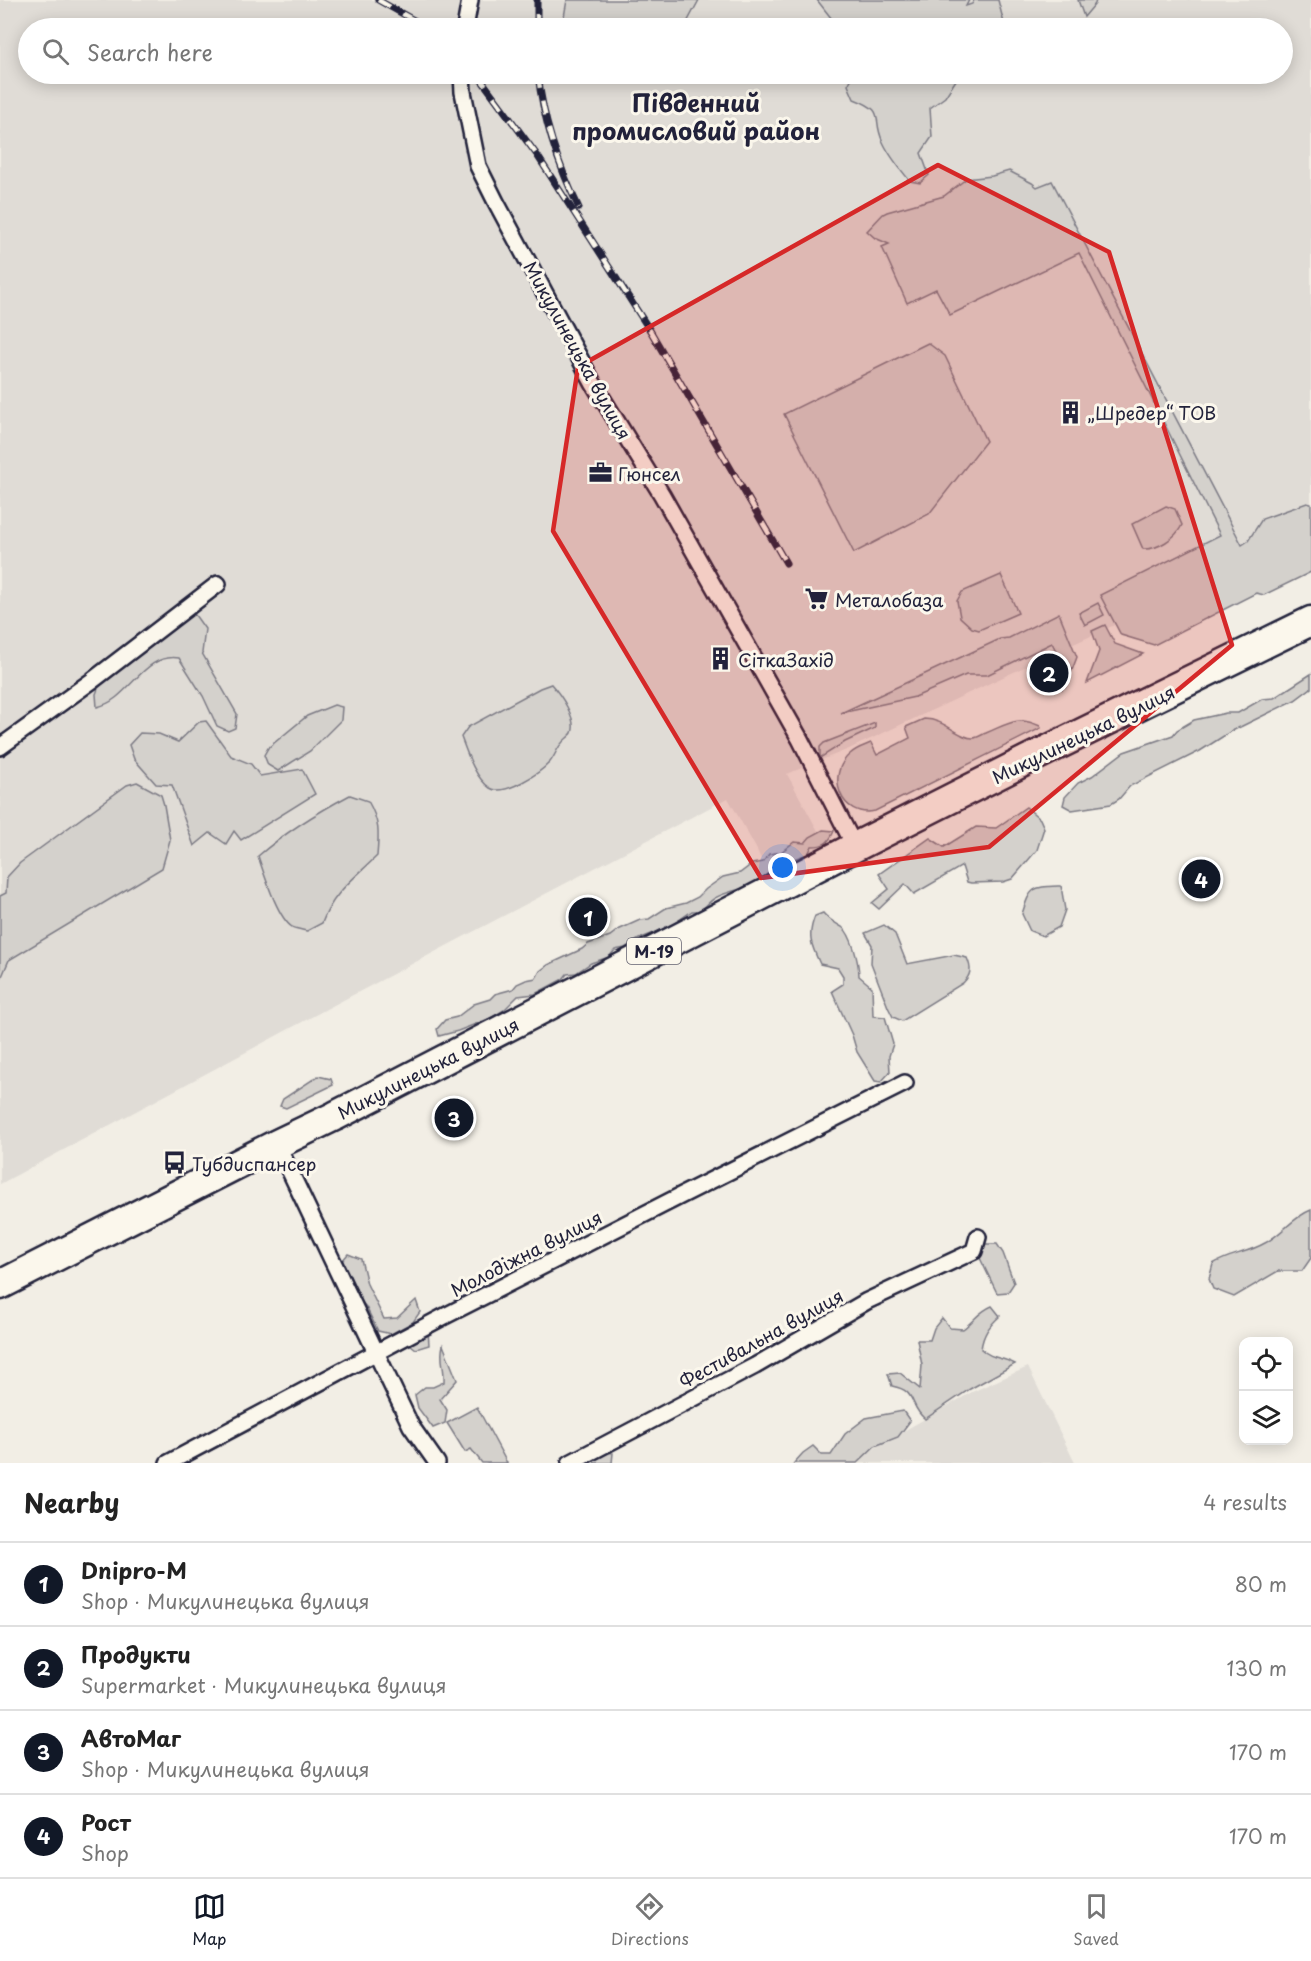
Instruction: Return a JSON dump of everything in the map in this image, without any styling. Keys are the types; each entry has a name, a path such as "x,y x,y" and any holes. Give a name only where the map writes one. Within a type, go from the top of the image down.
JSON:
{"highway":[{"name":"Микулинецька вулиця","path":"0,1285 346,1111 855,847 1311,621"}],"street":[{"path":"467,18 470,0"},
{"name":"Микулинецька вулиця","path":"463,84 478,166 593,383 697,556 817,771 855,847"},
{"path":"0,747 93,680 218,584"},
{"name":"Молодіжна вулиця","path":"168,1463 682,1195 905,1083"},
{"path":"277,1144 411,1426 437,1463"},
{"name":"Фестивальна вулиця","path":"570,1463 755,1366 867,1301 976,1244"}],"highlighted area":[{"path":"938,165 1109,252 1232,645 989,847 761,878 553,531 578,367"}],"shaded area":[{"path":"0,0 1311,0 1311,533 849,749 787,774 837,866 777,896 757,850 728,798 0,1184"},
{"path":"567,0 699,0 689,18 564,18"},
{"path":"817,0 969,0 966,6 972,4 974,0 998,0 1003,18 831,18"},
{"path":"1078,0 1096,0 1084,17"},
{"path":"953,84 945,97 930,108 932,137 921,153 929,175 920,183 910,181 899,167 883,142 875,112 854,99 848,85"},
{"path":"1009,171 1037,187 1052,181 1242,545 1248,541 1262,519 1307,503 1311,504 1311,572 1264,595 1256,593 1154,645 1121,635 1100,595 1220,535 1079,253 950,315 936,289 907,303 882,247 889,244 875,238 867,231 887,212 944,196 966,179 992,176"},
{"path":"928,343 945,356 986,441 929,514 854,553 784,414"},
{"path":"1166,506 1175,509 1182,525 1166,542 1154,548 1143,549 1132,524"},
{"path":"1001,575 1018,613 979,630 972,628 960,617 957,601 962,592"},
{"path":"1098,603 1104,615 1085,625 1079,613"},
{"path":"1059,613 1077,657 1066,686 1062,689 1059,682 1063,664 1052,643 987,675 966,675 915,697 841,713 1000,639 1009,638"},
{"path":"187,615 195,615 205,629 202,653 237,714 235,728 228,731 217,726 203,696 179,658 166,658 156,662 118,696 97,707 96,694 103,676"},
{"path":"1105,625 1115,644 1143,654 1087,683 1099,651 1092,631"},
{"path":"1311,674 1311,688 1295,700 1130,786 1119,799 1111,804 1072,810 1063,805 1065,797 1078,783 1092,776 1124,752 1173,735 1194,720 1226,713 1238,713 1262,699 1274,698"},
{"path":"551,684 563,700 573,721 572,733 560,745 550,762 538,772 512,787 496,790 490,788 476,772 461,737 468,727"},
{"path":"334,705 342,707 341,720 310,751 278,771 268,765 264,755 268,748 307,716"},
{"path":"924,719 938,722 962,735 973,738 1019,721 1032,723 1041,728 875,811 863,812 846,802 840,793 838,783 843,763 850,754 871,743 877,755 910,738 906,727"},
{"path":"206,721 231,756 251,764 260,776 302,769 315,794 241,840 234,831 226,844 210,833 194,846 172,785 156,784 134,759 129,745 140,733 159,734 178,742 199,722"},
{"path":"875,723 875,728 845,742 820,758 820,747 824,743"},
{"path":"137,782 161,795 164,805 170,840 162,868 9,960 0,981 0,896 6,893 7,877 20,863 127,785"},
{"path":"350,795 368,801 372,808 378,828 377,856 332,902 322,923 307,931 294,928 286,922 276,905 258,856 302,823"},
{"path":"1026,807 1040,819 1044,828 1037,850 1012,879 1003,882 967,882 962,866 914,894 905,884 879,909 872,903 889,889 879,874 930,838 944,847 976,827 996,828"},
{"path":"823,830 834,831 828,841 812,846 808,854 788,861 778,872 767,874 750,886 715,898 700,911 692,911 669,927 639,939 625,948 615,950 609,957 591,963 576,973 567,974 563,979 535,994 518,996 504,1010 491,1018 439,1036 437,1029 445,1020 457,1017 474,1004 513,989 517,984 526,980 536,978 540,971 548,965 588,944 610,936 640,920 649,919 666,908 686,903 698,897 723,877 740,873 752,864 763,862 769,854 781,852 794,842 805,843 810,837"},
{"path":"1061,886 1065,910 1059,927 1043,936 1030,931 1022,914 1031,893 1038,888"},
{"path":"823,913 842,927 849,936 859,976 872,987 873,1016 885,1017 893,1044 889,1056 890,1072 881,1082 875,1081 857,1052 852,1035 832,991 843,984 843,976 838,968 820,964 812,946 811,935 815,916"},
{"path":"884,925 895,934 907,964 954,955 967,958 970,965 968,977 963,983 902,1021 893,1017 871,963 872,945 865,933"},
{"path":"318,1076 331,1079 333,1085 286,1108 280,1106 283,1099"},
{"path":"1311,1210 1311,1258 1302,1271 1278,1271 1234,1297 1213,1289 1209,1279 1213,1264 1265,1243"},
{"path":"980,1244 997,1244 1003,1253 1014,1283 1008,1292 997,1293 978,1254"},
{"path":"348,1254 361,1259 367,1284 384,1319 397,1318 416,1300 420,1312 413,1322 391,1334 378,1331 366,1307 358,1298 341,1262"},
{"path":"992,1306 1000,1316 987,1331 981,1349 989,1355 1015,1364 970,1389 925,1419 916,1409 906,1391 892,1386 888,1374 900,1373 920,1389 922,1365 917,1340 930,1340 934,1328 942,1318 950,1328 963,1329"},
{"path":"428,1330 429,1345 416,1349 406,1341"},
{"path":"443,1345 457,1380 440,1399 447,1410 445,1423 433,1428 418,1408 415,1395 425,1387 433,1387 444,1382"},
{"path":"1028,1367 1075,1463 852,1463 972,1392"},
{"path":"477,1407 507,1463 482,1463 471,1449 465,1452 447,1423"},
{"path":"903,1411 910,1421 898,1437 875,1446 857,1463 794,1463 813,1446 822,1455 831,1455 845,1434 866,1418"},
{"path":"601,1451 613,1453 612,1463 595,1463"}],"railway":[{"path":"378,0 410,18"},
{"path":"537,0 537,18"},
{"path":"484,84 537,155 651,332 786,563"},
{"path":"539,84 553,142 579,208"}],"place":[{"name":"„Шредер“ ТОВ","path":"1070,412"},
{"name":"Гюнсел","path":"600,473"},
{"name":"Металобаза","path":"817,599"},
{"name":"СіткаЗахід","path":"720,659"},
{"name":"Продукти","path":"1049,673"},
{"name":"Рост","path":"1201,879"},
{"name":"Dnipro-M","path":"588,917"},
{"name":"АвтоМаг","path":"454,1118"},
{"name":"Тубдиспансер","path":"174,1163"}],"district":[{"name":"Південний промисловий район","path":"696,116"}]}
